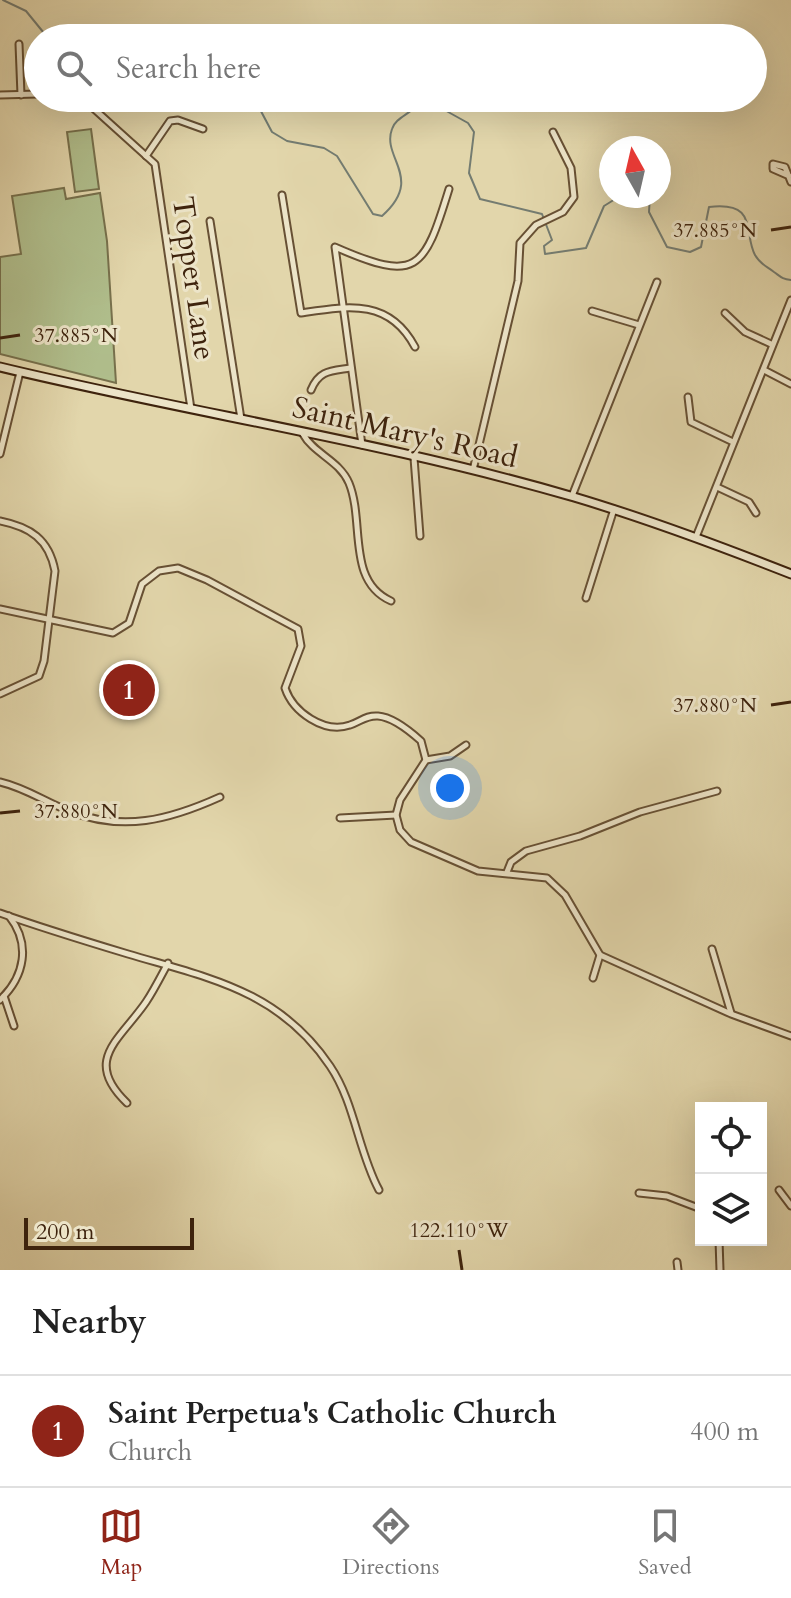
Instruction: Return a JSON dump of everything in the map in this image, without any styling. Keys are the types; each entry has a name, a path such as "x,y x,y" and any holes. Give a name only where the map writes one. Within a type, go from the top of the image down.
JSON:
{"street":[{"path":"19,44 21,95"},
{"path":"0,95 24,95"},
{"path":"97,112 146,156 170,121 178,120 203,129"},
{"path":"472,471 518,281 520,243 536,225 554,218 570,205 576,189 571,168 553,132"},
{"name":"Topper Lane","path":"146,156 155,164 157,175 191,410"},
{"path":"362,446 335,247 384,268 412,263 434,239 449,189"},
{"path":"282,195 301,313 362,306 386,316 405,329 415,347"},
{"path":"210,221 241,420"},
{"path":"572,496 657,282"},
{"path":"696,537 791,300"},
{"path":"592,311 639,325"},
{"path":"725,313 745,332 771,344"},
{"name":"Saint Mary's Road","path":"0,367 362,446 572,496 696,537 791,574"},
{"path":"311,390 323,372 350,368"},
{"path":"764,370 791,384"},
{"path":"0,454 20,372"},
{"path":"688,397 691,422 733,442"},
{"path":"303,434 307,442 333,461 348,482 365,577 376,594 391,601"},
{"path":"414,458 420,536"},
{"path":"717,487 749,502 756,513"},
{"path":"586,598 614,509"},
{"path":"0,521 26,527 46,546 55,571 50,620 39,676 0,694"},
{"path":"0,609 104,634 118,631 126,628 134,614 142,584 159,571 178,568 207,580 298,629 301,646 288,673 285,688 296,707 319,723 333,727 351,725 366,716 387,718 421,741 426,760"},
{"path":"466,745 450,756 426,760 400,800 396,815 400,830 426,851 478,871 547,878 565,895 600,955 731,1014 791,1036"},
{"path":"0,782 30,791 70,812 101,820 138,823 166,819 220,797"},
{"path":"507,873 511,862 521,853 580,836 640,812 717,791"},
{"path":"340,818 396,815"},
{"path":"0,913 168,963 218,981 271,1007 302,1031 332,1069 344,1093 368,1171 379,1190"},
{"path":"9,916 20,935 23,963 13,987 2,998 14,1026"},
{"path":"712,949 731,1014"},
{"path":"593,978 600,955"},
{"path":"127,1103 108,1081 107,1055 147,1002 168,963"},
{"path":"779,1190 791,1206"},
{"path":"639,1193 676,1198 695,1206"},
{"path":"719,1246 720,1270"},
{"path":"677,1262 678,1270"}],"green space":[{"path":"91,129 99,189 75,192 67,132"},
{"path":"64,188 66,199 100,193 107,241 116,383 0,354 0,257 21,254 12,196"}],"waterway":[{"path":"3,0 26,11 37,24"},
{"path":"261,112 272,132 287,141 324,148 337,156 373,214 382,216 394,203 400,190 401,179 390,140 392,129 409,112"},
{"path":"448,112 468,123 474,132 469,173 480,199 542,214 552,240 544,246 545,254 586,248 603,208"},
{"path":"649,208 667,247 690,252 701,247 709,207 736,209 746,220 757,258 763,265 791,280"}],"place":[{"name":"Saint Perpetua's Catholic Church","path":"129,690"}]}
